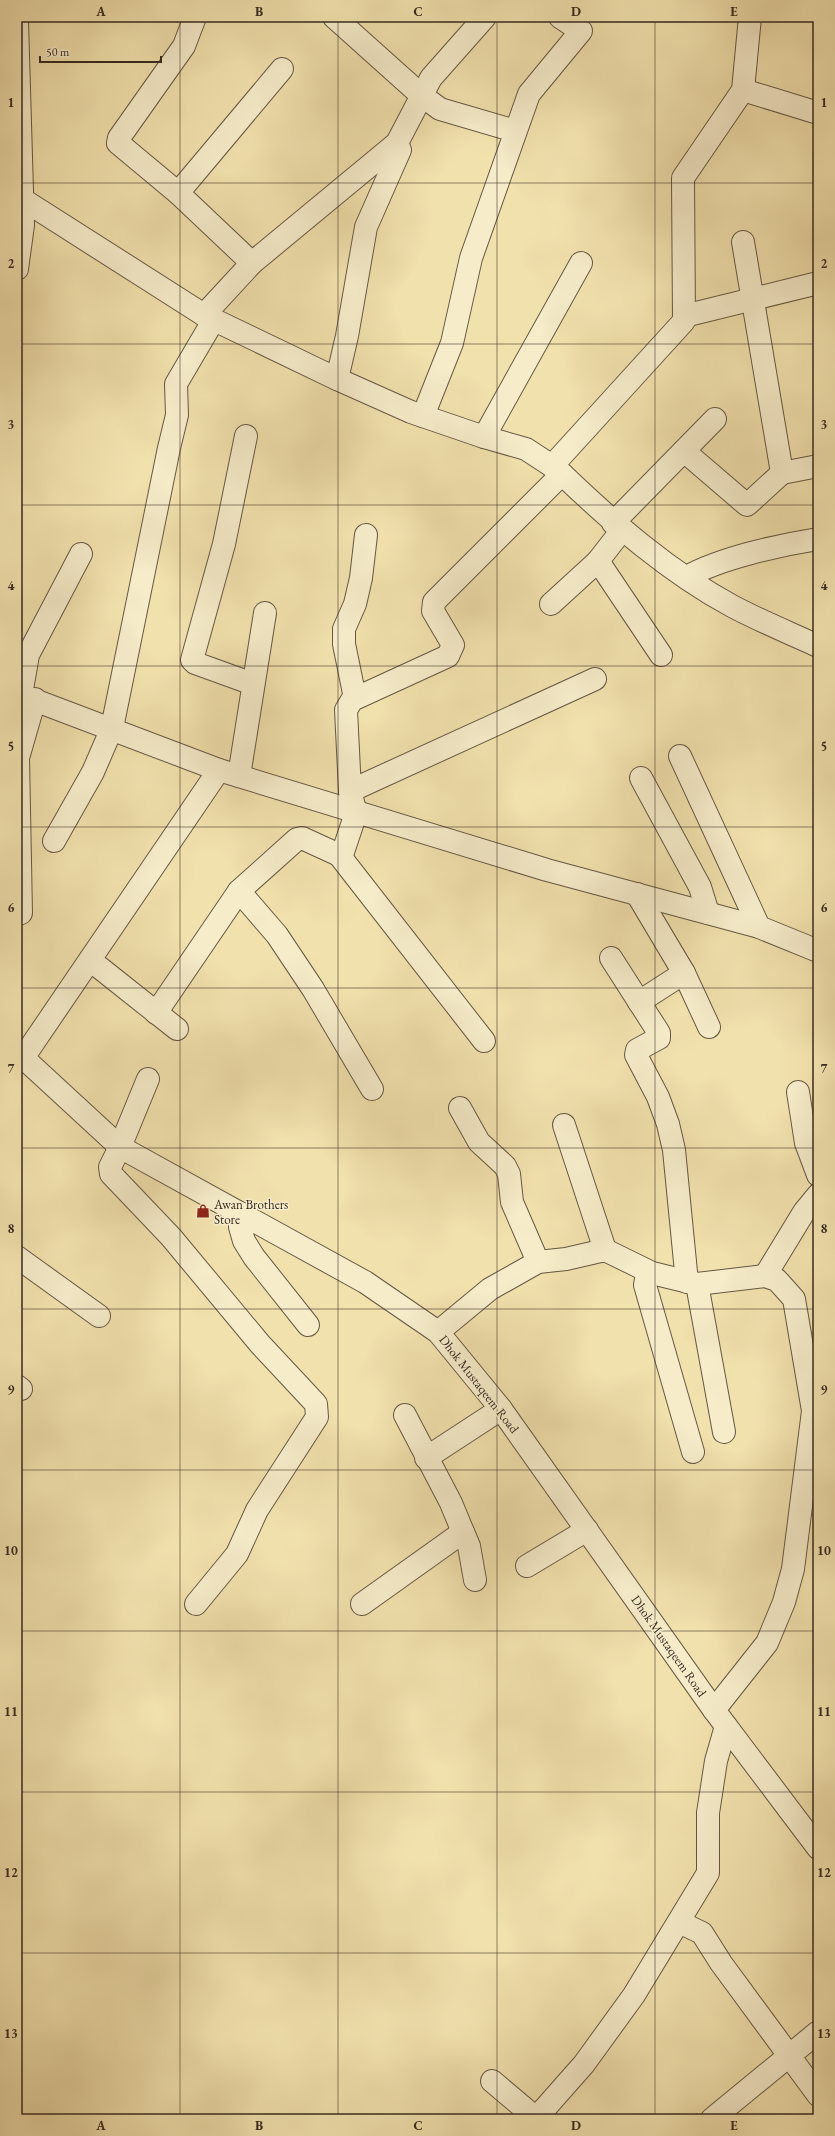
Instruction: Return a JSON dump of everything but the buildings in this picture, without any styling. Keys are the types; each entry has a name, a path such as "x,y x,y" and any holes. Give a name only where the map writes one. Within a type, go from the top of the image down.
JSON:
{"street":[{"path":"195,17 184,46 119,138 118,143 121,148 178,193 252,263"},
{"path":"334,17 421,95 440,109 515,131"},
{"path":"54,841 93,772 112,728 177,415 176,384 208,318 252,263 397,143 431,78 485,17"},
{"path":"423,416 452,343 472,258 515,131 533,87 581,31 560,17"},
{"path":"339,855 343,852 356,813 350,791 346,710 348,704 355,698 448,656 453,645 433,611 434,602 557,470 682,324 684,316 683,178 743,90 750,17"},
{"path":"17,21 23,225 17,269"},
{"path":"178,193 282,69"},
{"path":"743,90 818,112"},
{"path":"337,380 347,336 366,226 400,150 397,143"},
{"path":"22,199 208,318 337,380 423,416 484,437 526,449 557,470 618,526 687,577 732,606 818,646"},
{"path":"743,242 782,473"},
{"path":"484,437 581,263"},
{"path":"684,316 818,283"},
{"path":"551,604 598,561 618,526 684,450 715,419"},
{"path":"246,436 224,544 192,660 195,663 254,684"},
{"path":"684,450 747,505 782,473 818,466"},
{"path":"355,698 344,644 344,629 355,604 366,535"},
{"path":"687,577 702,568 790,543 818,539"},
{"path":"21,913 18,758 28,655 81,554"},
{"path":"598,561 660,655"},
{"path":"20,1055 229,773 254,684 264,613"},
{"path":"350,791 595,679"},
{"path":"24,696 229,773 539,868 759,927 818,951"},
{"path":"680,756 759,927"},
{"path":"641,778 700,887 708,913"},
{"path":"156,1013 239,891 297,839 302,838 339,855 484,1041"},
{"path":"239,891 277,935 309,983 372,1089"},
{"path":"636,894 684,973 709,1027"},
{"path":"611,958 659,1033 659,1038 638,1050 636,1055 658,1097 668,1124 692,1283 724,1432"},
{"path":"90,960 177,1029"},
{"path":"640,1002 684,973"},
{"name":"Dhok Mustaqeem Road","path":"20,1055 120,1148 365,1282 438,1332 501,1409 720,1718 818,1848"},
{"path":"148,1079 120,1148 110,1167 111,1174 171,1237 260,1344 316,1404 318,1410 317,1417 257,1510 237,1554 196,1604"},
{"path":"798,1092 806,1143 818,1175"},
{"path":"460,1108 479,1142 505,1166 508,1174 512,1202 538,1262"},
{"path":"564,1125 605,1250"},
{"path":"765,1276 804,1212 818,1195"},
{"path":"240,1213 240,1227 244,1241 254,1257 308,1325"},
{"path":"438,1332 490,1289 538,1262 566,1259 605,1250 652,1273 692,1283 765,1276 777,1280 794,1300 813,1411 793,1569 784,1602 767,1643 720,1718 716,1761 708,1813 708,1873 634,1996 594,2052 539,2115 531,2114 492,2081"},
{"path":"17,1257 98,1316"},
{"path":"652,1273 646,1279 644,1285 693,1452"},
{"path":"426,1458 501,1409"},
{"path":"405,1415 426,1458 451,1503 469,1546 475,1580"},
{"path":"527,1566 587,1530"},
{"path":"362,1604 463,1532"},
{"path":"679,1922 702,1933 721,1963 818,2095"},
{"path":"712,2119 818,2032"}],"place":[{"name":"Awan Brothers Store","path":"203,1211"}]}
